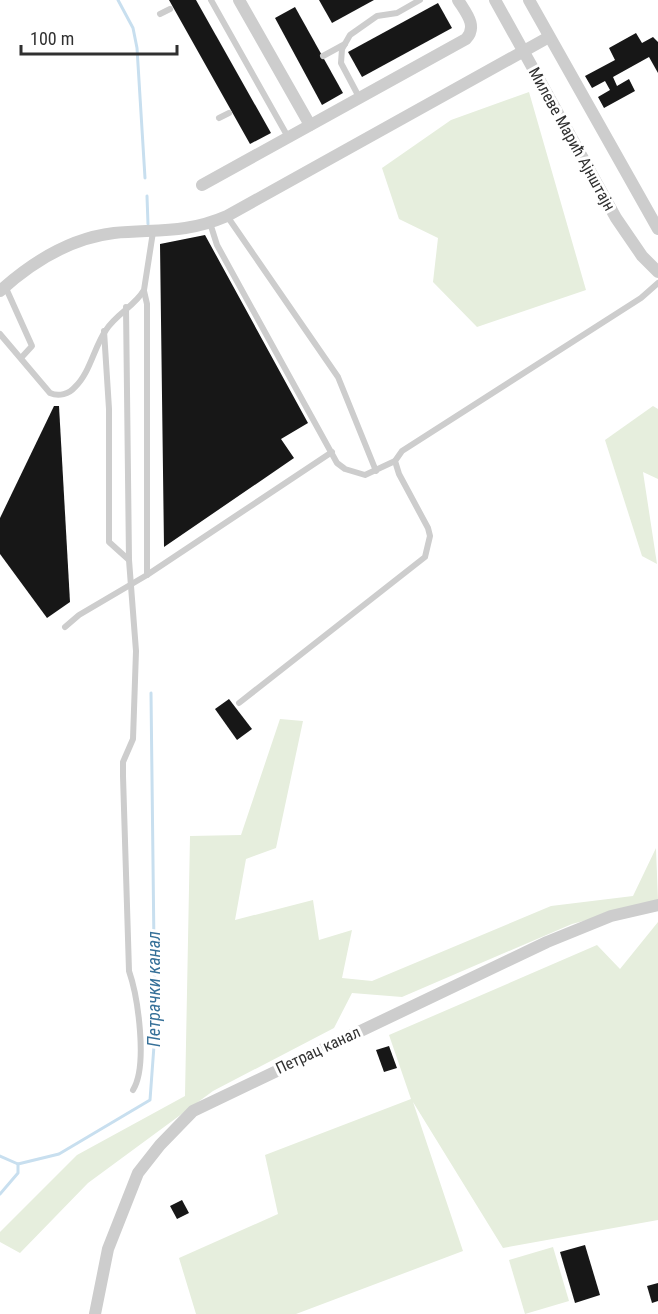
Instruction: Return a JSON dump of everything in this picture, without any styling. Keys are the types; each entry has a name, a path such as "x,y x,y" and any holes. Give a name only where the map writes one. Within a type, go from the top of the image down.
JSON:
{"street":[{"path":"239,0 310,125"},
{"path":"202,185 470,36 472,23 458,0"},
{"name":"Милеве Марић Ајнштајн","path":"495,0 616,218 642,256 658,272"},
{"name":"Милеве Марић Ајнштајн","path":"529,0 657,226"},
{"path":"3,288 41,260 81,240 114,233 168,232 210,223 227,216 549,37"},
{"name":"Петрац канал","path":"95,1314 108,1249 138,1173 160,1145 194,1111 547,942 611,916 658,905"}],"lane":[{"path":"211,0 288,137"},
{"path":"403,0 407,7"},
{"path":"323,56 344,46 359,27 380,15 397,13 420,0"},
{"path":"160,14 170,9"},
{"path":"344,46 341,65 359,97"},
{"path":"219,118 229,113"},
{"path":"227,216 338,377 376,471"},
{"path":"210,223 217,245 337,463 345,469 365,475 395,461 402,451 641,298 658,283"},
{"path":"147,575 147,304 144,290 153,232"},
{"path":"3,288 32,346 21,358"},
{"path":"0,334 50,393 63,394 80,381 104,331 126,307 140,297 144,290"},
{"path":"126,307 129,585 136,651 133,739 123,762 123,776 129,971 137,993 140,1068 138,1083 133,1090"},
{"path":"104,331 109,410 110,542 129,560"},
{"path":"65,627 79,615 147,575 332,452"},
{"path":"239,703 425,557 430,536 428,528 399,474 395,461"}],"green space":[{"path":"529,92 586,290 477,327 433,282 438,238 399,219 382,168 451,120"},
{"path":"653,406 658,409 658,479 643,472 657,564 642,556 605,440"},
{"path":"280,719 303,721 276,848 246,859 235,920 313,900 319,940 352,930 342,978 372,981 551,906 633,896 656,848 658,901 572,924 402,997 352,993 334,1028 213,1091 88,1183 20,1253 0,1242 0,1232 77,1155 185,1096 190,836 241,835"},
{"path":"658,922 658,1220 503,1248 413,1102 463,1251 296,1314 196,1314 179,1258 278,1214 265,1155 411,1099 389,1035 597,945 620,969"},
{"path":"553,1247 569,1301 525,1314 509,1260"}],"building":[{"path":"169,0 196,0 271,133 250,144"},
{"path":"319,0 374,0 332,23"},
{"path":"438,3 452,28 362,77 348,52"},
{"path":"295,7 343,93 322,105 275,18"},
{"path":"636,33 642,43 653,37 658,42 658,73 649,57 613,77 617,86 629,79 635,91 604,108 598,97 610,90 605,81 592,88 585,76 615,60 609,48"},
{"path":"205,235 308,423 281,439 294,458 164,547 160,244"},
{"path":"54,406 59,406 70,602 47,618 0,554 0,518"},
{"path":"229,699 252,729 237,740 215,709"},
{"path":"389,1046 397,1068 384,1072 376,1050"},
{"path":"182,1200 189,1213 177,1219 170,1206"},
{"path":"585,1245 600,1295 575,1303 560,1252"},
{"path":"658,1283 658,1301 652,1303 647,1286"}],"waterway":[{"name":"Петрачки канал","path":"118,0 133,28 137,48 145,178"},
{"name":"Петрачки канал","path":"147,196 148,224"},
{"name":"Петрачки канал","path":"18,1164 59,1154 150,1100 155,1032 151,693"},
{"path":"0,1156 18,1164"},
{"name":"Петрачки канал","path":"0,1194 18,1173 18,1164"}]}
